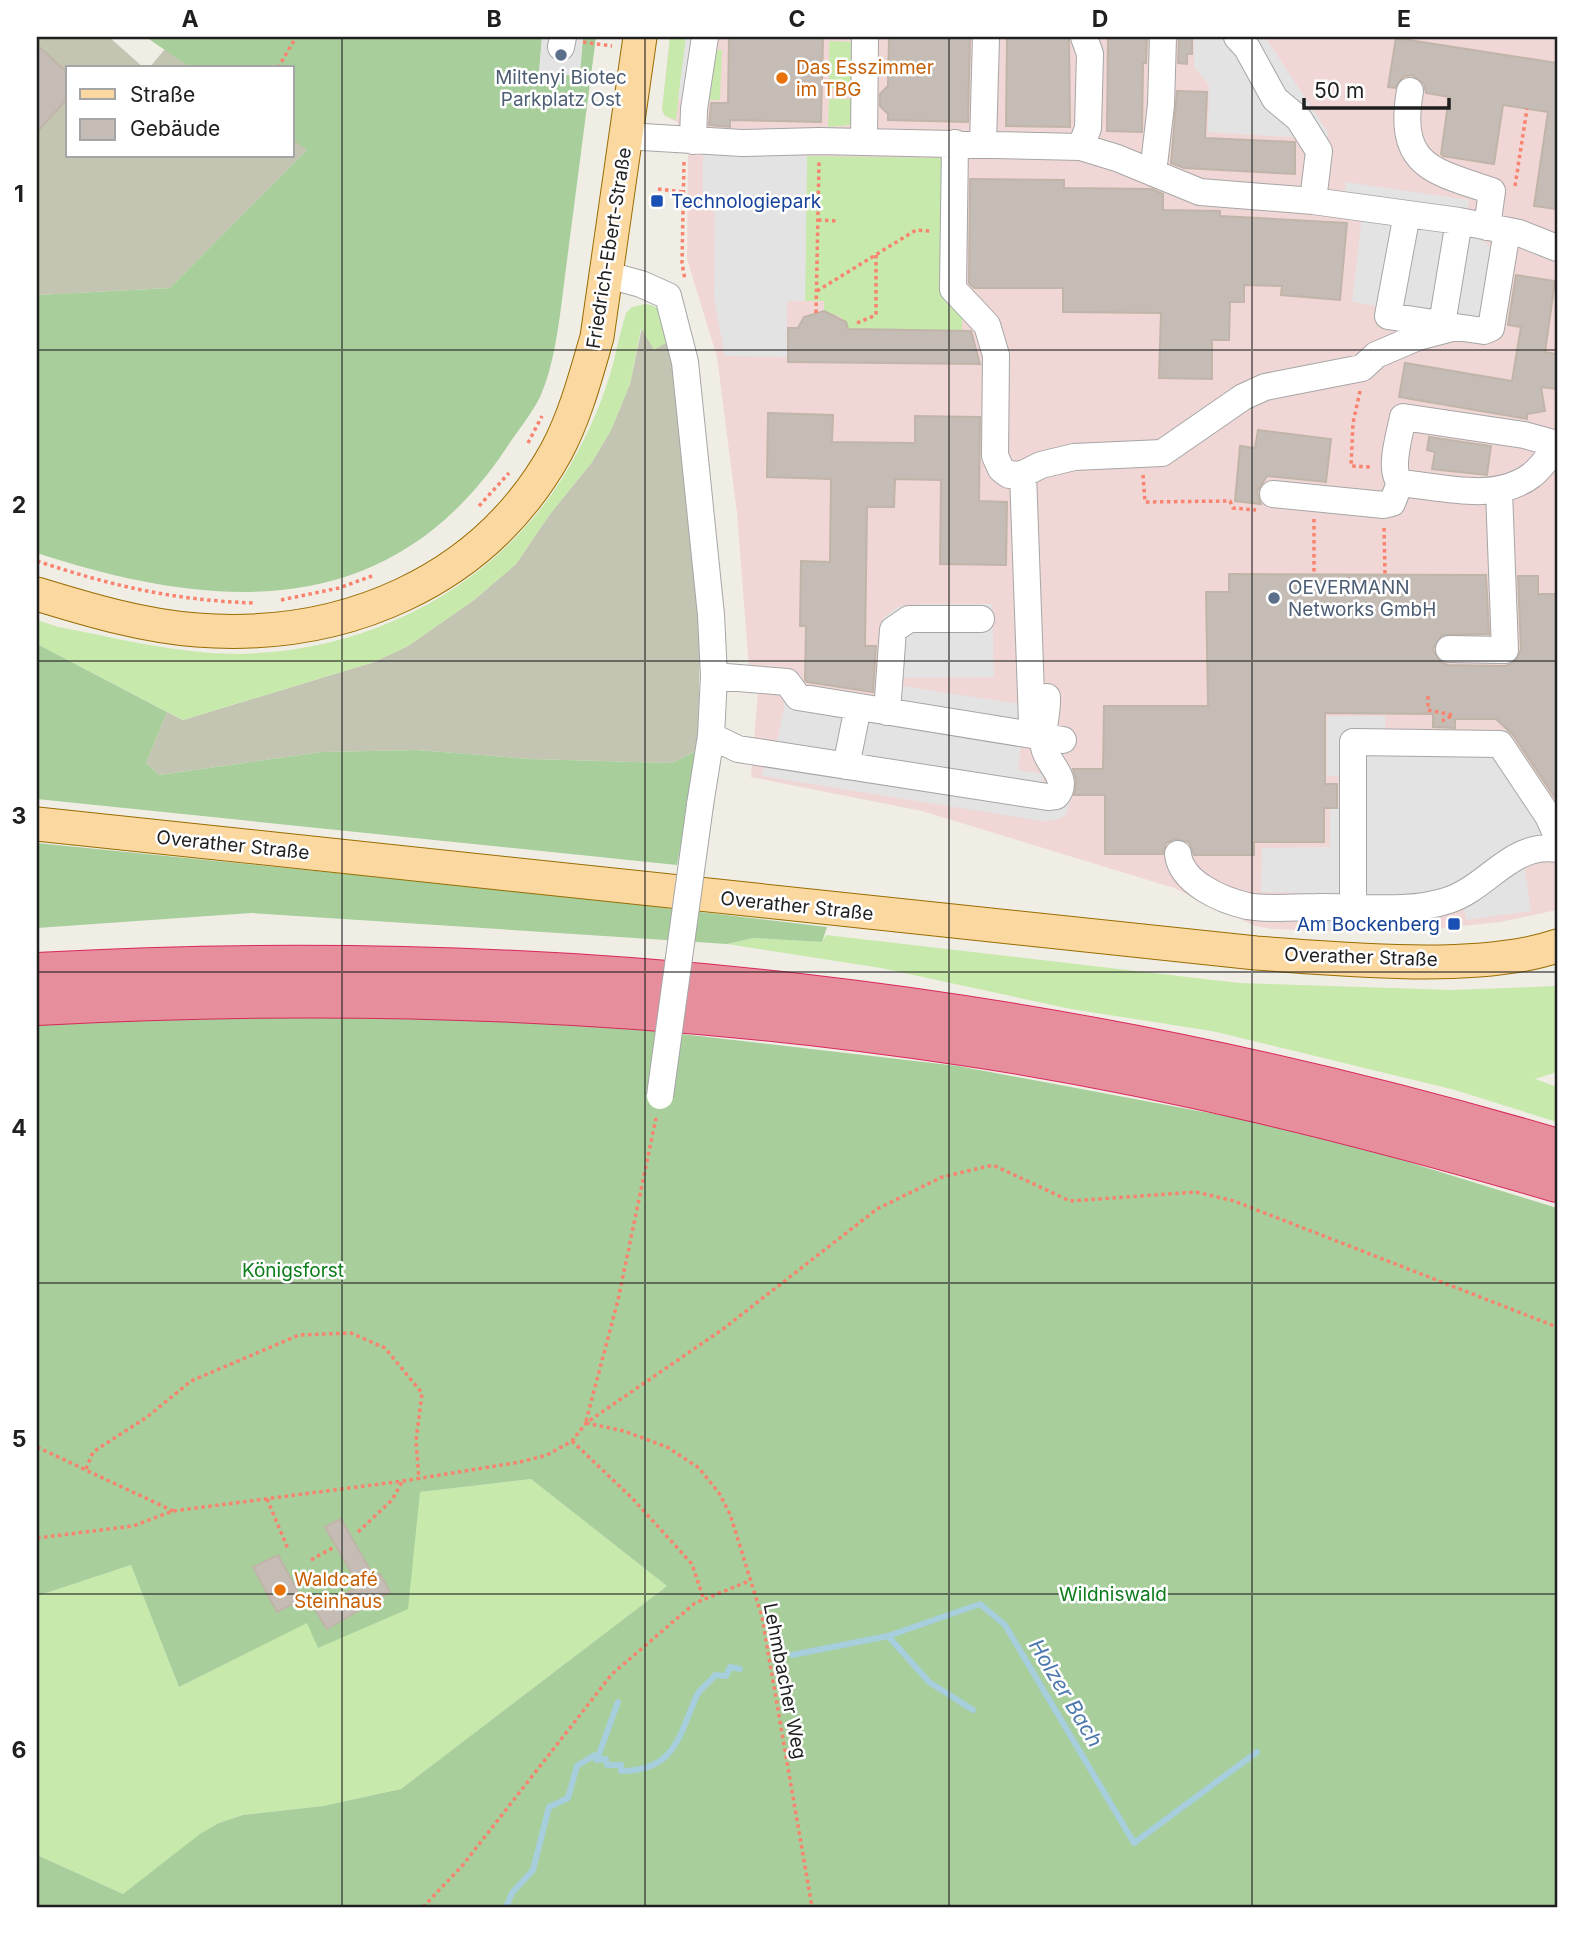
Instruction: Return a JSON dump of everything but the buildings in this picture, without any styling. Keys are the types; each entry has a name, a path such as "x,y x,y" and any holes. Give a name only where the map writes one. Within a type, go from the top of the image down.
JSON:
{"highway":[{"path":"37,952 215,948 342,963"},
{"path":"37,972 193,964 342,963 614,974 870,999 1128,1041 1285,1074 1432,1111 1557,1148"},
{"path":"37,1006 151,1000 432,1000 652,1010 774,1022 965,1046 1190,1088 1433,1147 1557,1183"}],"main road":[{"name":"Friedrich-Ebert-Straße","path":"37,594 161,626 230,632 305,627 347,618 413,591 469,555 502,527 541,478 558,449 585,380 597,337 608,275 640,37"},
{"name":"Overather Straße","path":"37,824 1256,953 1479,959 1510,957 1557,946"}],"street":[{"path":"689,141 705,37"},
{"path":"864,142 865,37"},
{"path":"984,144 986,37"},
{"path":"1153,173 1161,105 1163,37"},
{"path":"1237,37 1247,48 1275,99 1299,119 1319,150 1313,201"},
{"path":"1080,45 1090,54 1088,128 1081,147"},
{"path":"1407,214 1388,316 1484,331 1491,328 1497,229 1492,191 1434,172 1415,152 1407,121 1410,91"},
{"path":"626,136 689,141 1081,147 1200,192 1313,201 1459,221 1497,229 1557,248"},
{"path":"955,143 953,289 987,326 996,355 995,456 1001,469 1009,475 1023,474 1041,465 1074,457 1162,453 1243,397 1265,387 1362,368 1376,355 1395,345 1449,326"},
{"path":"1449,326 1459,221"},
{"path":"608,275 641,284 668,296 676,320 685,362 711,615 714,676 711,736 660,1096"},
{"path":"1448,649 1506,650 1500,503 1516,485 1534,473 1557,445 1524,435 1403,417 1395,477 1400,484 1500,503"},
{"path":"1023,474 1034,703 1046,737"},
{"path":"1273,494 1384,505 1392,503 1400,484"},
{"path":"887,712 893,629 909,619 981,619"},
{"path":"714,676 787,682 798,697 1046,737"},
{"path":"711,736 738,749 1056,796 1062,790 1062,781 1044,749 1047,697"},
{"path":"846,766 858,707"},
{"path":"1353,906 1353,741 1500,744 1548,816 1557,836"},
{"path":"1178,855 1179,864 1191,879 1206,889 1248,906 1404,908 1437,904 1471,888 1518,855 1535,848 1557,849"}],"path":[{"path":"279,66 296,37"},
{"path":"610,58 613,37"},
{"path":"1515,190 1527,109"},
{"path":"686,290 682,263 683,192 689,141"},
{"path":"816,313 819,141"},
{"path":"658,190 683,192"},
{"path":"818,220 837,221"},
{"path":"817,291 916,230 929,231"},
{"path":"857,324 876,315 876,255"},
{"path":"1361,384 1353,423 1351,466 1367,466"},
{"path":"525,449 548,405"},
{"path":"475,512 511,470"},
{"path":"1145,502 1230,501 1233,508 1263,511 1273,494"},
{"path":"1314,499 1314,574"},
{"path":"1384,505 1385,574"},
{"path":"37,561 107,584 192,600 265,603"},
{"path":"277,600 339,588 384,573"},
{"path":"1428,696 1428,710 1440,710"},
{"path":"586,1423 633,1234 660,1096"},
{"path":"37,1538 133,1526 173,1511 419,1479 547,1455 572,1441 586,1423 723,1329 877,1209 942,1177 993,1165 1070,1201 1196,1192 1234,1201 1557,1327"},
{"path":"86,1469 93,1452 147,1417 191,1381 299,1335 351,1334 385,1348 422,1393 416,1441 419,1479"},
{"name":"Lehmbacher Weg","path":"586,1423 624,1431 667,1447 699,1468 719,1493 730,1514 762,1617 774,1674 812,1907"},
{"path":"572,1441 632,1498 692,1564 704,1600"},
{"path":"37,1447 173,1511"},
{"path":"358,1532 392,1500 403,1481"},
{"path":"267,1499 288,1549"},
{"path":"311,1560 334,1547"},
{"path":"423,1907 462,1866 612,1674 695,1603 749,1581"}],"shaded area":[{"path":"37,37 109,37 142,66 66,66 66,158 294,158 294,66 151,66 175,37 349,37 307,150 170,288 37,295"},
{"name":"Miltenyi Biotec Parkplatz Ost","path":"542,37 583,37 580,76 539,73"},
{"path":"670,37 1557,37 1557,910 1500,922 1396,933 1272,929 1255,926 1174,888 922,811 751,777 760,669 749,668 737,513 717,357 687,259 688,149 677,122 665,116 662,110"},
{"path":"686,37 713,37 703,103 678,99"},
{"path":"1194,37 1265,37 1329,134 1323,139 1208,132 1209,85 1194,67"},
{"path":"703,153 807,156 805,301 787,301 787,357 725,356 714,299 715,195 703,195"},
{"path":"1346,182 1469,200 1467,213 1344,197"},
{"path":"1362,216 1477,237 1490,246 1478,323 1352,302"},
{"path":"642,327 673,339 700,635 698,750 672,763 531,759 416,750 322,752 159,775 146,763 167,712 183,720 374,662 408,646 474,600 516,564 550,514 592,462 611,430 630,384"},
{"path":"920,604 992,604 994,677 882,678 884,617 898,607"},
{"path":"902,686 1026,705 1018,770 1043,774 1043,790 1071,795 1067,814 1057,820 1041,821 762,776 769,746 776,747 785,702 896,720"},
{"path":"1327,716 1385,716 1385,736 1488,736 1543,819 1546,860 1524,864 1531,911 1466,920 1464,906 1396,915 1396,929 1315,930 1315,893 1261,892 1262,848 1330,847 1330,809 1344,809 1344,776 1327,776"}],"green space":[{"path":"146,37 542,37 539,73 579,76 583,37 596,37 557,334 546,383 540,397 505,450 459,507 408,548 352,574 294,589 232,592 169,586 103,572 37,553 37,295 170,288 307,150 294,140 294,66 188,66"},
{"path":"670,37 686,37 676,120 665,116 662,110"},
{"path":"829,41 852,42 851,88 829,88"},
{"path":"715,50 722,50 720,100 707,100"},
{"path":"829,99 851,99 850,125 828,127"},
{"path":"807,156 942,158 940,290 947,304 962,310 962,331 848,329 841,317 824,311 824,301 805,301"},
{"path":"645,304 661,311 673,339 654,350 641,328 630,384 611,430 592,462 550,514 516,564 474,600 408,646 374,662 183,720 37,644 37,620 58,627 172,649 210,653 266,652 322,644 375,629 425,606 471,576 513,540 549,497 595,417 611,372 626,313 632,307"},
{"path":"37,644 167,712 146,763 159,775 322,752 416,750 531,759 672,763 698,750 677,865 37,799"},
{"path":"37,843 546,894 827,927 822,942 753,938 727,944 251,913 37,928"},
{"path":"826,935 1239,983 1452,990 1557,986 1557,1072 1535,1079 1557,1087 1557,1122 1455,1090 1212,1031 1071,1009 881,968 727,944 753,938 822,942"},
{"name":"Königsforst","path":"299,1013 577,1022 958,1066 1311,1132 1557,1208 1557,1907 37,1907 37,1855 123,1894 200,1834 219,1823 243,1815 323,1806 401,1789 667,1586 531,1479 420,1492 408,1609 318,1648 307,1623 179,1687 131,1565 37,1596 37,1023"},
{"path":"531,1479 667,1586 401,1789 323,1806 243,1815 219,1823 123,1894 37,1855 37,1596 131,1565 179,1687 308,1622 318,1648 420,1492"}],"waterway":[{"name":"Holzer Bach","path":"792,1655 888,1636 980,1604 1005,1625 1134,1843 1257,1752"},
{"path":"888,1636 929,1682 973,1710"},
{"name":"Holzer Bach","path":"506,1907 512,1893 533,1870 549,1807 568,1798 577,1766 593,1756 596,1760 606,1759 607,1765 621,1765 621,1771 654,1765 664,1758 680,1737 701,1690 715,1675 726,1676 730,1667 740,1669"},
{"path":"593,1756 599,1754 618,1702"}],"place":[{"name":"Miltenyi Biotec Parkplatz Ost","path":"561,55"},
{"name":"Das Esszimmer im TBG","path":"782,78"},
{"name":"Technologiepark","path":"657,201"},
{"name":"OEVERMANN Networks GmbH","path":"1274,598"},
{"name":"Am Bockenberg","path":"1454,924"},
{"name":"Waldcafé Steinhaus","path":"280,1590"}],"park label":[{"name":"Wildniswald","path":"1113,1594"}]}
